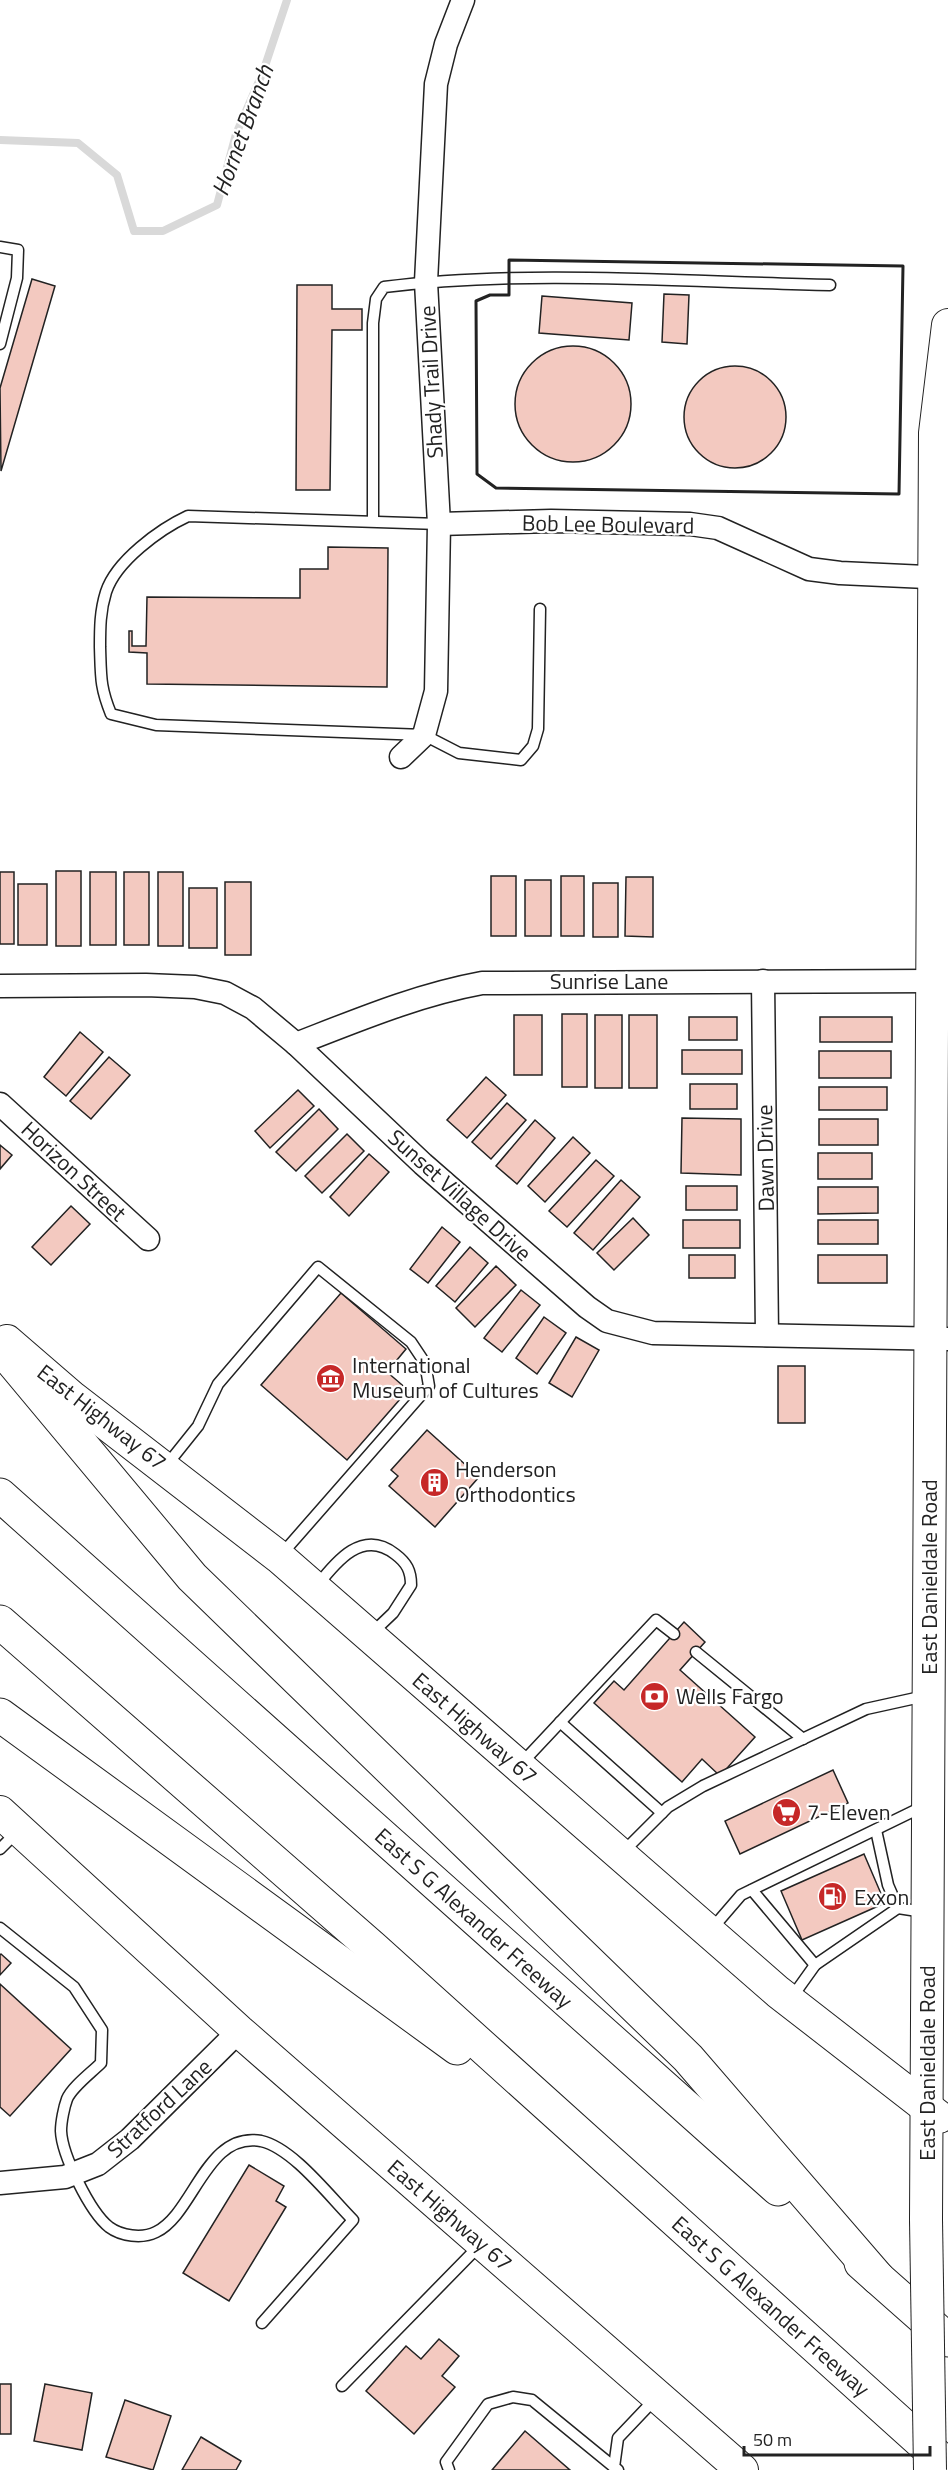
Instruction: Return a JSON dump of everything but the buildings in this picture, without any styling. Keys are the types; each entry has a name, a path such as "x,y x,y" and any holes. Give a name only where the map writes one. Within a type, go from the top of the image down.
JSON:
{"highway":[{"path":"0,1347 192,1577 688,2058 878,2277"},
{"name":"East S G Alexander Freeway","path":"0,1495 948,2340"},
{"name":"East S G Alexander Freeway","path":"0,1622 373,1948 948,2466"},
{"path":"0,1715 603,2155"}],"main road":[{"name":"East Danieldale Road","path":"930,2470 926,2220 937,2116 913,1910 928,1810 938,1696 940,1163 932,981 941,577 935,433 948,326"},
{"name":"East Highway 67","path":"0,1334 73,1398 279,1557 789,2001 937,2116"},
{"path":"928,1810 948,1839"},
{"name":"East Highway 67","path":"6,1830 742,2470"}],"street":[{"name":"Shady Trail Drive","path":"424,735 436,691 438,669 439,524 426,282 436,84 446,44 463,0"},
{"name":"Bob Lee Boulevard","path":"439,524 551,521 690,524 718,528 810,568 840,573 941,577"},
{"path":"401,757 424,735"},
{"name":"Dawn Drive","path":"763,981 767,1335"},
{"name":"Sunrise Lane","path":"296,1044 403,1002 441,991 482,983 932,981"},
{"name":"Sunset Village Drive","path":"0,986 195,987 225,993 253,1008 296,1044 423,1164 587,1307 607,1321 653,1333 939,1339"},
{"name":"Horizon Street","path":"0,1104 148,1239"},
{"name":"Stratford Lane","path":"0,2183 65,2177 98,2164 130,2139 239,2031"}],"lane":[{"path":"0,247 18,250 17,278 0,344"},
{"path":"373,522 373,323 376,299 384,287 426,282 509,278 831,285"},
{"path":"439,524 188,516 164,527 125,563 106,590 100,618 101,689 111,714 156,724 424,735 459,753 521,760 533,746 538,729 540,609"},
{"path":"165,1467 198,1426 218,1384 318,1267 411,1342 425,1363 429,1386 279,1557"},
{"path":"315,1589 332,1567 364,1543 383,1544 406,1562 411,1586 393,1613 369,1636"},
{"path":"519,1766 656,1620 674,1634"},
{"path":"696,1652 803,1739"},
{"path":"621,1854 662,1813 703,1786 866,1709 938,1696"},
{"path":"560,1722 662,1813"},
{"path":"710,1931 741,1895 876,1830 928,1810"},
{"path":"789,2001 815,1965 913,1910 888,1885 876,1830"},
{"path":"752,1890 815,1965"},
{"path":"0,1928 74,1987 102,2030 101,2063 67,2098 61,2131 72,2174 107,2226 120,2234 145,2236 158,2232 172,2219 200,2178 222,2152 239,2143 260,2141 290,2157 353,2220 262,2323"},
{"path":"342,2386 482,2243"},
{"path":"616,2468 618,2438 658,2396"},
{"path":"449,2470 446,2462 488,2404 513,2397 532,2400 616,2468"}],"waterway":[{"name":"Hornet Branch","path":"0,140 78,143 117,175 134,231 163,231 217,205 236,134 263,72 287,0"}],"wall":[{"path":"509,260 903,266 899,494 496,488 477,474 476,301 490,295 509,295 509,260"}],"place":[{"name":"International Museum of Cultures","path":"331,1378"},
{"name":"Henderson Orthodontics","path":"434,1482"},
{"name":"Wells Fargo","path":"655,1696"},
{"name":"7-Eleven","path":"786,1812"},
{"name":"Exxon","path":"833,1897"}]}
